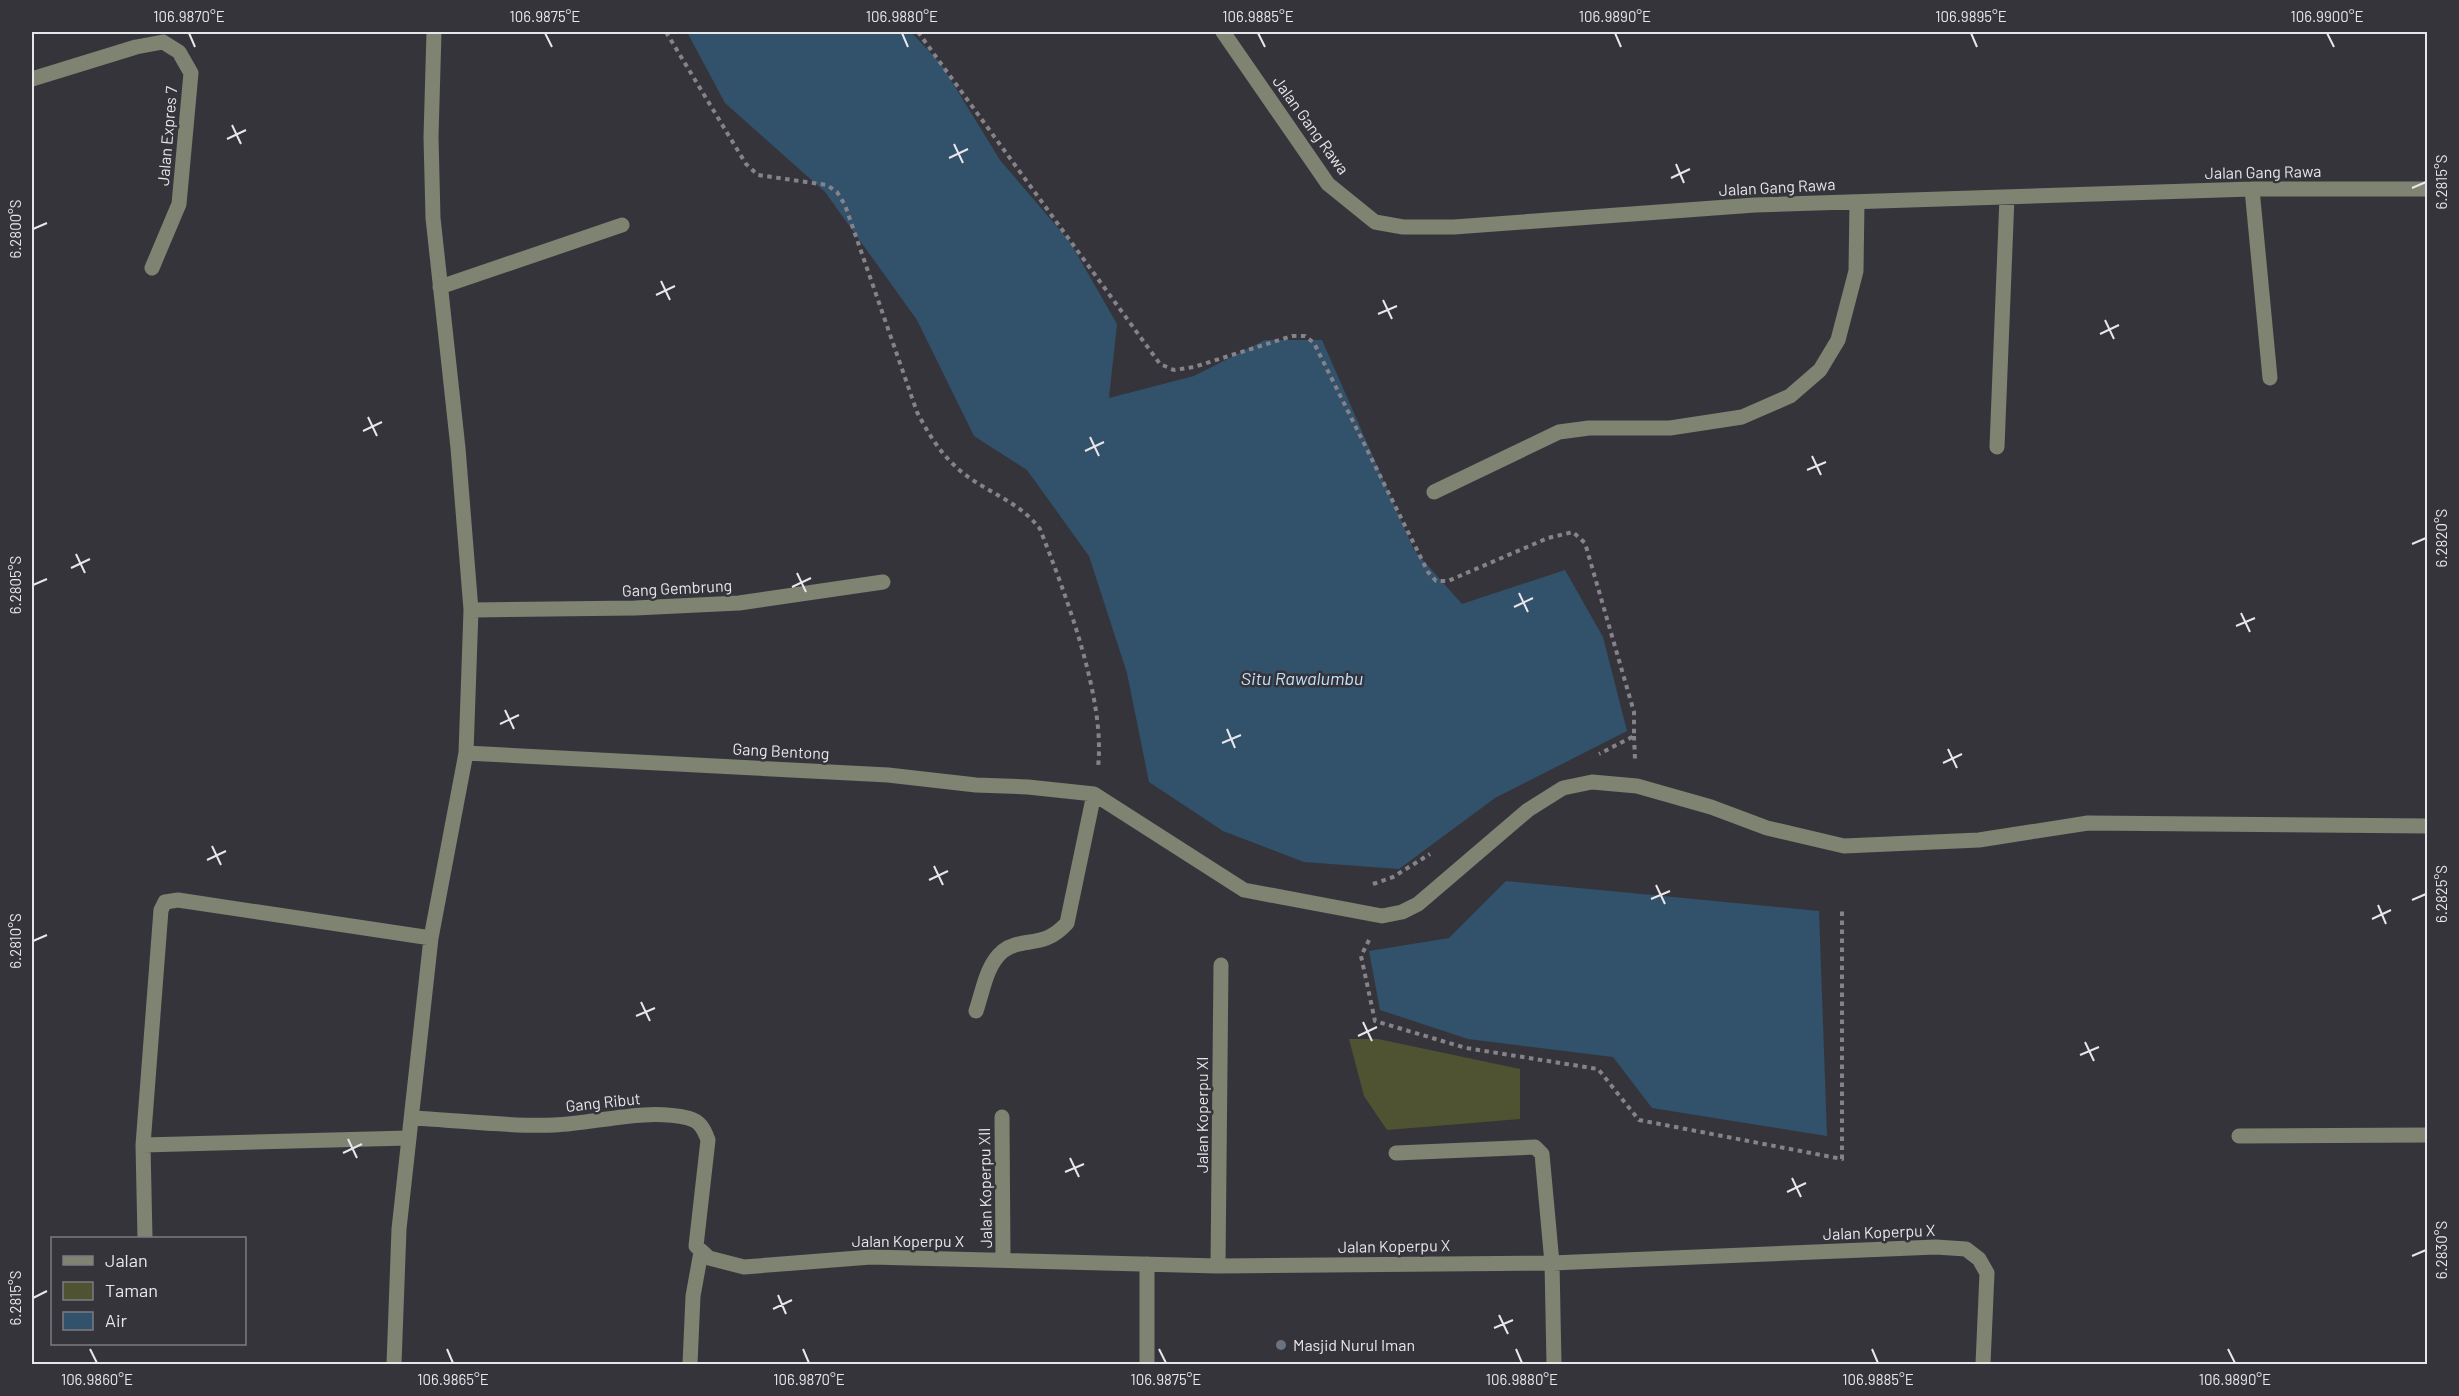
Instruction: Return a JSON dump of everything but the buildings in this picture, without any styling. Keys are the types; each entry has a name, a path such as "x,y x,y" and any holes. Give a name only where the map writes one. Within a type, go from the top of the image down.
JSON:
{"street":[{"path":"394,1365 399,1229 431,938 466,753 471,610 458,448 433,206 431,137 434,32"},
{"name":"Jalan Gang Rawa","path":"1223,32 1328,184 1375,222 1403,227 1454,227 1755,205 2252,189 2427,189"},
{"name":"Jalan Expres 7","path":"32,79 136,47 163,42 178,52 191,73 179,204 152,268"},
{"path":"2252,189 2270,378"},
{"path":"1997,447 2007,197"},
{"path":"1434,492 1559,432 1589,428 1670,428 1742,417 1790,396 1820,370 1838,340 1857,271 1857,202"},
{"path":"440,287 622,225"},
{"name":"Gang Gembrung","path":"471,610 635,608 739,603 883,582"},
{"name":"Gang Bentong","path":"466,753 888,775 976,785 1094,794"},
{"path":"976,1011 990,968 1004,950 1047,939 1058,933 1067,923 1094,794 1244,890 1382,916 1402,912 1418,904 1537,804 1563,788 1592,782 1636,786 1711,807 1767,828 1844,846 1979,840 2088,823 2427,826"},
{"path":"145,1237 143,1145 161,910 165,902 178,900 431,938"},
{"name":"Jalan Koperpu XI","path":"1218,1266 1221,965"},
{"name":"Gang Ribut","path":"411,1118 554,1125 638,1114 688,1118 697,1122 704,1128 708,1140 696,1233 696,1246 700,1252"},
{"name":"Jalan Koperpu XII","path":"1002,1117 1003,1259"},
{"path":"2239,1136 2427,1135"},
{"path":"143,1145 409,1138"},
{"path":"1396,1153 1535,1147 1542,1154 1552,1263 1554,1365"},
{"name":"Jalan Koperpu X","path":"700,1252 709,1258 744,1267 871,1257 1218,1266 1552,1263 1936,1247 1966,1249 1979,1259 1988,1273 1983,1365"},
{"path":"690,1365 693,1296 700,1252"},
{"path":"1147,1264 1148,1365"}],"path":[{"path":"666,32 746,164 758,175 827,185 837,192 845,205 917,412 929,435 955,467 1026,512 1040,529 1077,633 1100,729 1099,764 1094,794"},
{"path":"918,32 1160,364 1174,370 1194,367 1292,336 1305,336 1314,344 1428,572 1436,581 1448,581 1548,538 1573,532 1585,543 1634,712 1634,736 1593,758"},
{"path":"1099,764 1106,770"},
{"path":"1367,886 1393,877 1439,848"},
{"path":"1382,916 1360,956 1375,1021 1466,1048 1598,1069 1640,1120 1842,1159 1842,909"}],"green space":[{"path":"1349,1039 1378,1039 1520,1069 1520,1119 1387,1130 1364,1096"}],"water":[{"name":"Situ Rawalumbu","path":"687,32 911,32 941,64 1000,160 1070,242 1117,324 1109,398 1194,376 1265,340 1322,340 1414,550 1462,604 1565,570 1603,637 1627,731 1495,798 1399,869 1304,862 1223,831 1149,782 1127,673 1089,556 1027,470 974,436 917,320 825,192 725,103"},
{"path":"1506,881 1819,911 1827,1136 1652,1108 1613,1057 1468,1039 1380,1010 1369,951 1449,938"}],"place":[{"name":"Masjid Nurul Iman","path":"1281,1345"}]}
